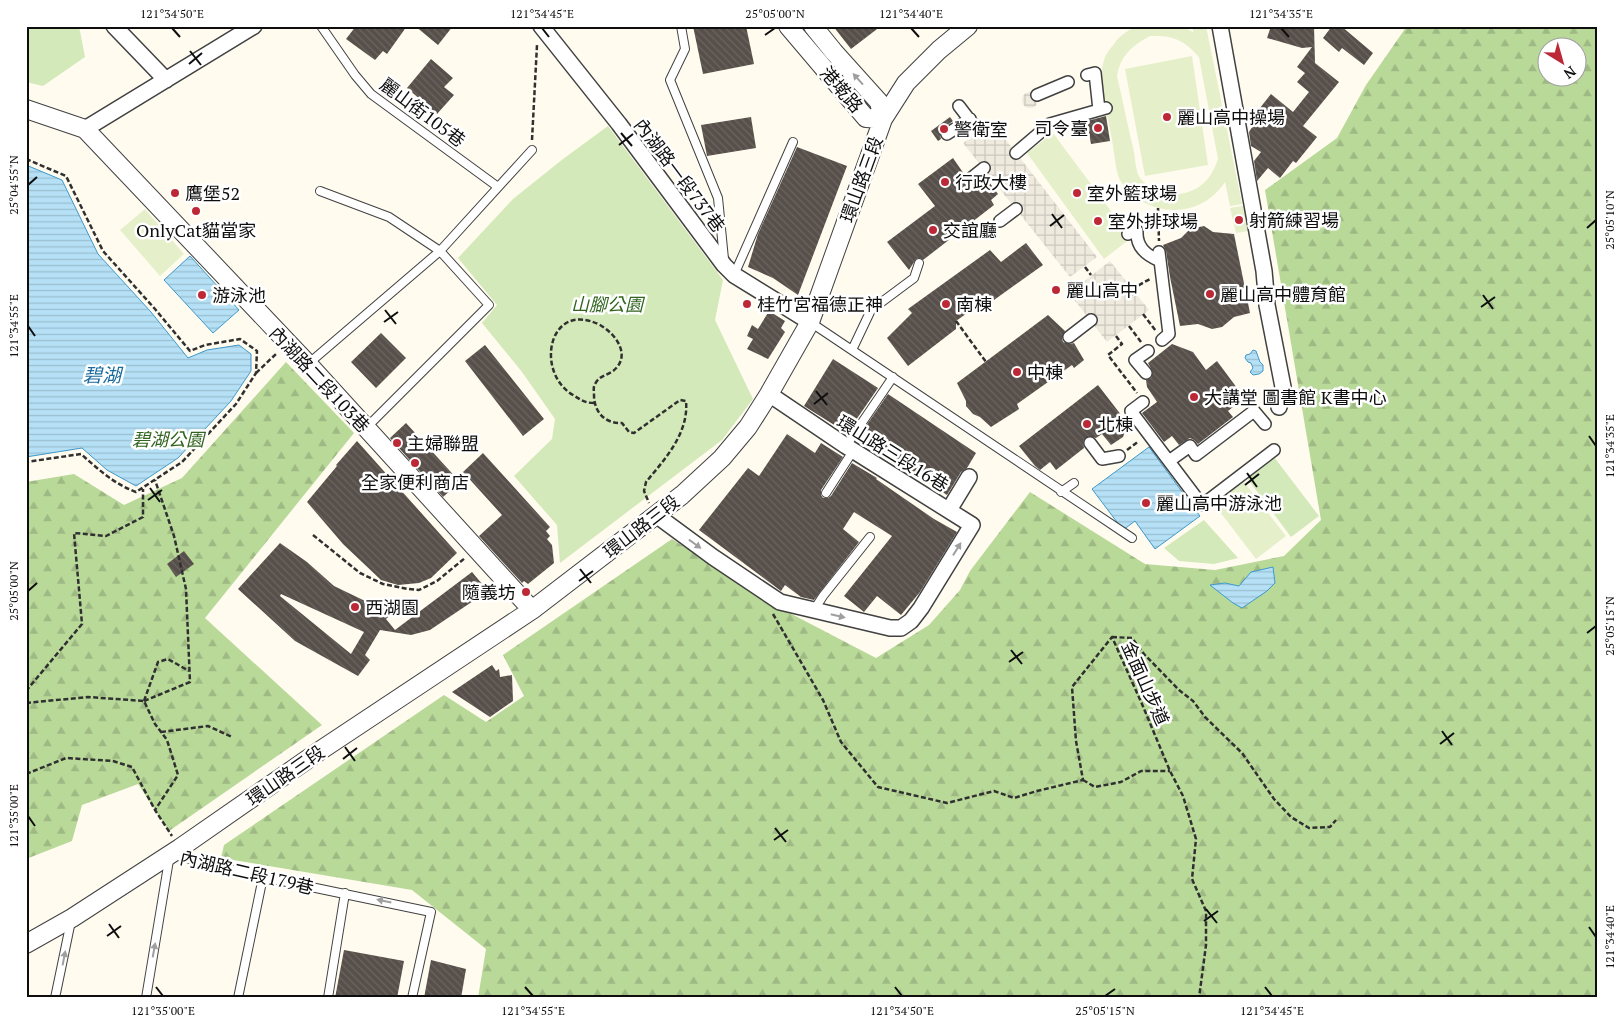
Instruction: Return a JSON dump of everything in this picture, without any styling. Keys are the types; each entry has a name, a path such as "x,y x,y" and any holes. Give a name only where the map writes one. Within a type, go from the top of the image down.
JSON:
{"street":[{"path":"114,26 166,80"},
{"path":"84,129 254,26"},
{"name":"內湖路一段737巷","path":"541,26 619,124 729,270 810,322"},
{"name":"港墘路","path":"788,26 866,118 883,119 879,102 813,26"},
{"name":"環山路三段","path":"175,851 318,752 532,610 682,495 722,458 748,427 810,322 883,119 906,83 938,50 968,26"},
{"path":"1220,26 1264,271 1266,305 1283,388 1279,406"},
{"path":"1016,153 1050,124 1103,109 1095,73 1087,76"},
{"path":"1037,95 1068,82"},
{"path":"947,134 971,121 959,106"},
{"name":"內湖路二段103巷","path":"26,109 84,129 308,364 532,610"},
{"path":"969,180 984,168"},
{"path":"1000,221 1016,209"},
{"path":"1128,234 1135,229 1137,231 1136,239 1146,255 1159,257 1168,334 1162,340"},
{"path":"1069,336 1091,320"},
{"path":"1146,373 1135,360 1148,351"},
{"name":"環山路三段16巷","path":"769,394 849,449 972,525 921,608 911,621 901,628 890,628 814,610"},
{"path":"1144,402 1131,411 1202,505 1274,450"},
{"path":"1169,461 1190,446 1196,455 1254,411 1265,424"},
{"path":"1090,443 1102,459 1119,456"},
{"path":"949,510 969,477"},
{"path":"656,515 713,557 780,602 814,610"},
{"name":"內湖路二段179巷","path":"26,944 72,918 175,851"}],"lane":[{"name":"麗山街105巷","path":"321,26 355,75 371,94 498,187"},
{"path":"681,26 685,49 670,80 718,198 729,270"},
{"path":"729,270 793,142"},
{"path":"308,364 440,251 532,150"},
{"path":"320,191 389,217 440,251 489,305 366,428"},
{"path":"852,350 871,310 914,278 919,263"},
{"path":"810,322 1132,538"},
{"path":"826,493 849,449 893,377"},
{"path":"1061,492 1074,483"},
{"path":"814,610 822,596 870,537"},
{"path":"146,998 175,851"},
{"name":"內湖路二段179巷","path":"175,851 263,877 431,912 412,998"},
{"path":"238,998 263,877"},
{"path":"328,998 345,893"},
{"path":"55,998 72,918"}],"path":[{"path":"532,150 537,45"},
{"path":"26,159 66,176 103,251 190,351 205,345 240,339 257,351 256,373"},
{"path":"1158,208 1159,257"},
{"path":"1084,266 1091,275"},
{"path":"1132,288 1161,277"},
{"path":"1143,314 1162,340"},
{"path":"594,403 586,403 569,393 555,378 551,364 552,344 555,335 569,320 588,320 602,327 615,337 622,353 620,362 613,370 600,376 594,386 594,403 599,413 606,420 613,423 622,423 629,432 634,433 680,400 686,401 686,416 679,439 646,482 644,491 656,515"},
{"path":"956,321 986,362"},
{"path":"1129,326 1148,351"},
{"path":"1116,336 1122,344 1108,355 1144,402"},
{"path":"26,462 81,454 104,474 125,488 136,492 182,462 236,404 256,373 287,342"},
{"path":"1119,456 1148,435"},
{"path":"26,703 88,697 144,701 190,682 186,589 174,536 155,480"},
{"path":"26,691 82,624 74,533 106,536 143,517 142,488"},
{"path":"314,535 360,573 383,584 419,590 436,581 476,549"},
{"path":"771,610 823,700 841,742 878,787 947,803 994,791 1014,798 1037,790 1082,780 1095,787 1121,782 1141,771 1170,771"},
{"path":"1112,638 1132,638 1144,654 1179,690 1193,701 1205,717 1242,753 1274,799 1291,817 1309,828 1330,827 1336,820"},
{"name":"金面山步道","path":"1082,780 1076,741 1072,687 1112,638 1170,771 1183,796 1196,839 1192,879 1206,911 1206,945 1199,998"},
{"path":"155,810 178,775 167,740 155,724 144,701 158,662 168,659 190,671"},
{"path":"161,732 208,726 232,737"},
{"path":"26,737 28,752 26,756"},
{"path":"26,774 66,758 113,761 132,767 175,851"}],"green space":[{"path":"26,26 79,26 85,57 43,86 26,82"},
{"path":"1138,26 1182,26 1193,32 1193,26 1206,26 1242,204 1230,206 1225,182 1214,195 1187,209 1157,208 1143,202 1130,193 1120,180 1103,96 1103,66 1105,57 1116,41 1128,31","holes":["1150,36 1165,36 1178,40 1188,46 1199,57 1218,159 1210,176 1202,185 1185,193 1173,194 1155,190 1144,183 1137,169 1117,76 1121,63 1128,52"]},
{"path":"1407,26 1598,26 1598,998 478,998 486,949 412,890 221,858 224,845 444,695 486,722 524,696 503,655 672,539 780,608 876,658 929,625 960,590 970,571 1030,492 1145,564 1215,570 1284,556 1321,520 1265,190 1337,138 1366,85"},
{"name":"麗山高中操場","path":"1192,56 1208,165 1145,176 1125,69"},
{"name":"山腳公園","path":"608,126 723,280 715,320 753,399 722,440 560,563 557,525 514,476 552,439 555,419 522,372 482,323 497,305 458,258 513,199"},
{"name":"室外籃球場","path":"1053,133 1131,238 1104,259 1027,153"},
{"name":"射箭練習場","path":"1243,206 1248,231 1236,233 1230,208"},
{"path":"145,209 184,254 160,276 120,230"},
{"path":"286,362 354,433 205,618 322,725 169,831 138,784 82,805 72,841 26,859 26,482 74,474 124,505 182,478"},
{"path":"1274,457 1319,516 1291,537 1247,478"},
{"path":"1243,481 1286,536 1256,559 1214,504"},
{"path":"1204,520 1238,558 1214,564 1179,561 1164,548"}],"shaded area":[{"path":"1027,92 1033,92 1038,97 1036,106 1027,108 1022,103 1022,97"},
{"path":"992,122 1097,257 1070,277 963,143"},
{"path":"1110,261 1149,310 1107,342 1069,293"}],"water":[{"name":"碧湖","path":"26,165 62,180 98,254 151,312 188,358 207,350 239,345 251,354 251,371 231,401 178,458 136,486 107,470 82,448 26,457"},
{"name":"游泳池","path":"190,256 239,310 213,333 164,280"},
{"path":"1253,350 1256,351 1263,365 1263,371 1253,375 1250,372 1253,368 1251,363 1245,358"},
{"name":"麗山高中游泳池","path":"1149,447 1200,516 1155,549 1135,521 1123,530 1092,489"},
{"path":"1273,567 1275,583 1267,591 1242,608 1210,585 1225,583 1239,586 1251,572"}],"building":[{"path":"356,26 407,26 387,54 383,51 375,60 346,39"},
{"path":"415,26 453,26 438,45"},
{"path":"693,26 746,26 754,64 703,74"},
{"path":"833,26 881,26 851,49"},
{"path":"1271,26 1314,26 1315,63 1339,82 1303,126 1317,137 1296,163 1293,161 1280,178 1268,168 1257,181 1254,161 1261,152 1251,146 1249,132 1256,121 1252,118 1271,94 1293,112 1309,92 1297,82 1305,73 1297,67 1312,47 1302,48 1267,38"},
{"path":"1332,26 1341,26 1373,53 1364,65 1342,48 1339,52 1323,38"},
{"path":"431,59 453,78 444,87 454,95 437,114 407,88"},
{"name":"司令臺","path":"1106,116 1110,141 1091,144 1087,121"},
{"path":"751,117 756,148 707,156 701,125"},
{"path":"950,117 953,121 941,130 941,139 938,141 931,131"},
{"path":"797,147 847,166 798,295 773,278 748,267 758,234"},
{"name":"交誼廳","path":"953,158 964,174 962,181 966,187 973,186 977,191 989,182 998,194 991,200 994,205 923,260 920,258 916,259 909,270 887,242 935,206 918,184"},
{"name":"麗山高中體育館","path":"1204,226 1213,232 1234,234 1250,313 1234,317 1222,327 1212,329 1198,324 1180,326 1166,251 1163,245 1181,238 1190,229"},
{"name":"南棟","path":"1026,243 1043,265 994,300 991,296 956,321 956,329 908,366 887,338 912,313 908,309 990,250 1001,262"},
{"path":"769,311 785,321 781,328 785,332 768,359 747,349 753,339 747,336 752,325 758,329"},
{"name":"中棟","path":"1048,315 1065,331 1062,338 1063,342 1074,343 1084,360 1074,368 1072,365 1017,404 1019,409 991,427 980,417 973,414 966,406 966,401 957,383"},
{"path":"381,333 406,358 376,388 351,362"},
{"name":"大講堂 圖書館 K書中心","path":"1172,344 1193,352 1206,370 1217,361 1237,388 1231,392 1239,402 1228,411 1233,417 1198,444 1190,438 1179,445 1172,436 1164,442 1142,413 1157,402 1147,387 1146,380 1151,378 1153,372 1148,363"},
{"path":"485,345 544,419 523,436 465,361"},
{"path":"833,359 878,388 847,433 804,406"},
{"name":"北棟","path":"1098,385 1125,420 1126,429 1123,437 1111,445 1102,434 1096,438 1089,436 1083,441 1084,448 1056,470 1050,462 1040,470 1019,446"},
{"path":"888,394 976,453 967,468 961,472 947,495 859,436"},
{"path":"406,423 460,482 443,497 390,438"},
{"path":"787,434 815,453 821,443 843,457 821,490 823,498 831,496 852,463 877,478 934,519 957,532 920,592 901,615 877,596 864,612 844,596 892,536 854,512 843,529 859,542 814,600 801,597 785,585 781,591 699,530 748,468 759,476"},
{"name":"西湖園","path":"357,441 457,553 431,578 419,583 398,585 381,580 343,544 307,502"},
{"path":"483,453 550,527 546,531 550,536 547,539 552,545 554,563 528,584 524,581 522,583 479,536 502,515 463,472"},
{"name":"西湖園","path":"280,543 307,562 334,586 363,600 397,609 386,619 395,630 472,572 488,591 430,630 411,635 380,630 365,655 370,660 358,676 295,641 238,589","holes":["281,594 364,632 351,654 280,596"]},
{"path":"184,551 194,564 176,577 167,564"},
{"path":"492,665 496,671 499,669 500,677 512,675 513,701 490,717 452,692"},
{"path":"344,950 404,961 397,998 335,998"},
{"path":"431,960 466,969 461,998 424,998"}],"place":[{"name":"麗山高中操場","path":"1167,117"},
{"name":"司令臺","path":"1098,128"},
{"name":"警衛室","path":"944,129"},
{"name":"行政大樓","path":"945,182"},
{"name":"鷹堡52","path":"175,193"},
{"name":"室外籃球場","path":"1077,193"},
{"name":"OnlyCat貓當家","path":"196,211"},
{"name":"射箭練習場","path":"1239,220"},
{"name":"室外排球場","path":"1098,221"},
{"name":"交誼廳","path":"933,230"},
{"name":"麗山高中","path":"1056,290"},
{"name":"麗山高中體育館","path":"1210,294"},
{"name":"游泳池","path":"202,295"},
{"name":"桂竹宮福德正神","path":"747,304"},
{"name":"南棟","path":"946,304"},
{"name":"中棟","path":"1017,372"},
{"name":"大講堂 圖書館 K書中心","path":"1194,397"},
{"name":"北棟","path":"1087,424"},
{"name":"主婦聯盟","path":"397,443"},
{"name":"全家便利商店","path":"415,463"},
{"name":"麗山高中游泳池","path":"1146,503"},
{"name":"隨義坊","path":"526,592"},
{"name":"西湖園","path":"355,607"}],"park label":[{"name":"碧湖公園","path":"168,439"}]}
